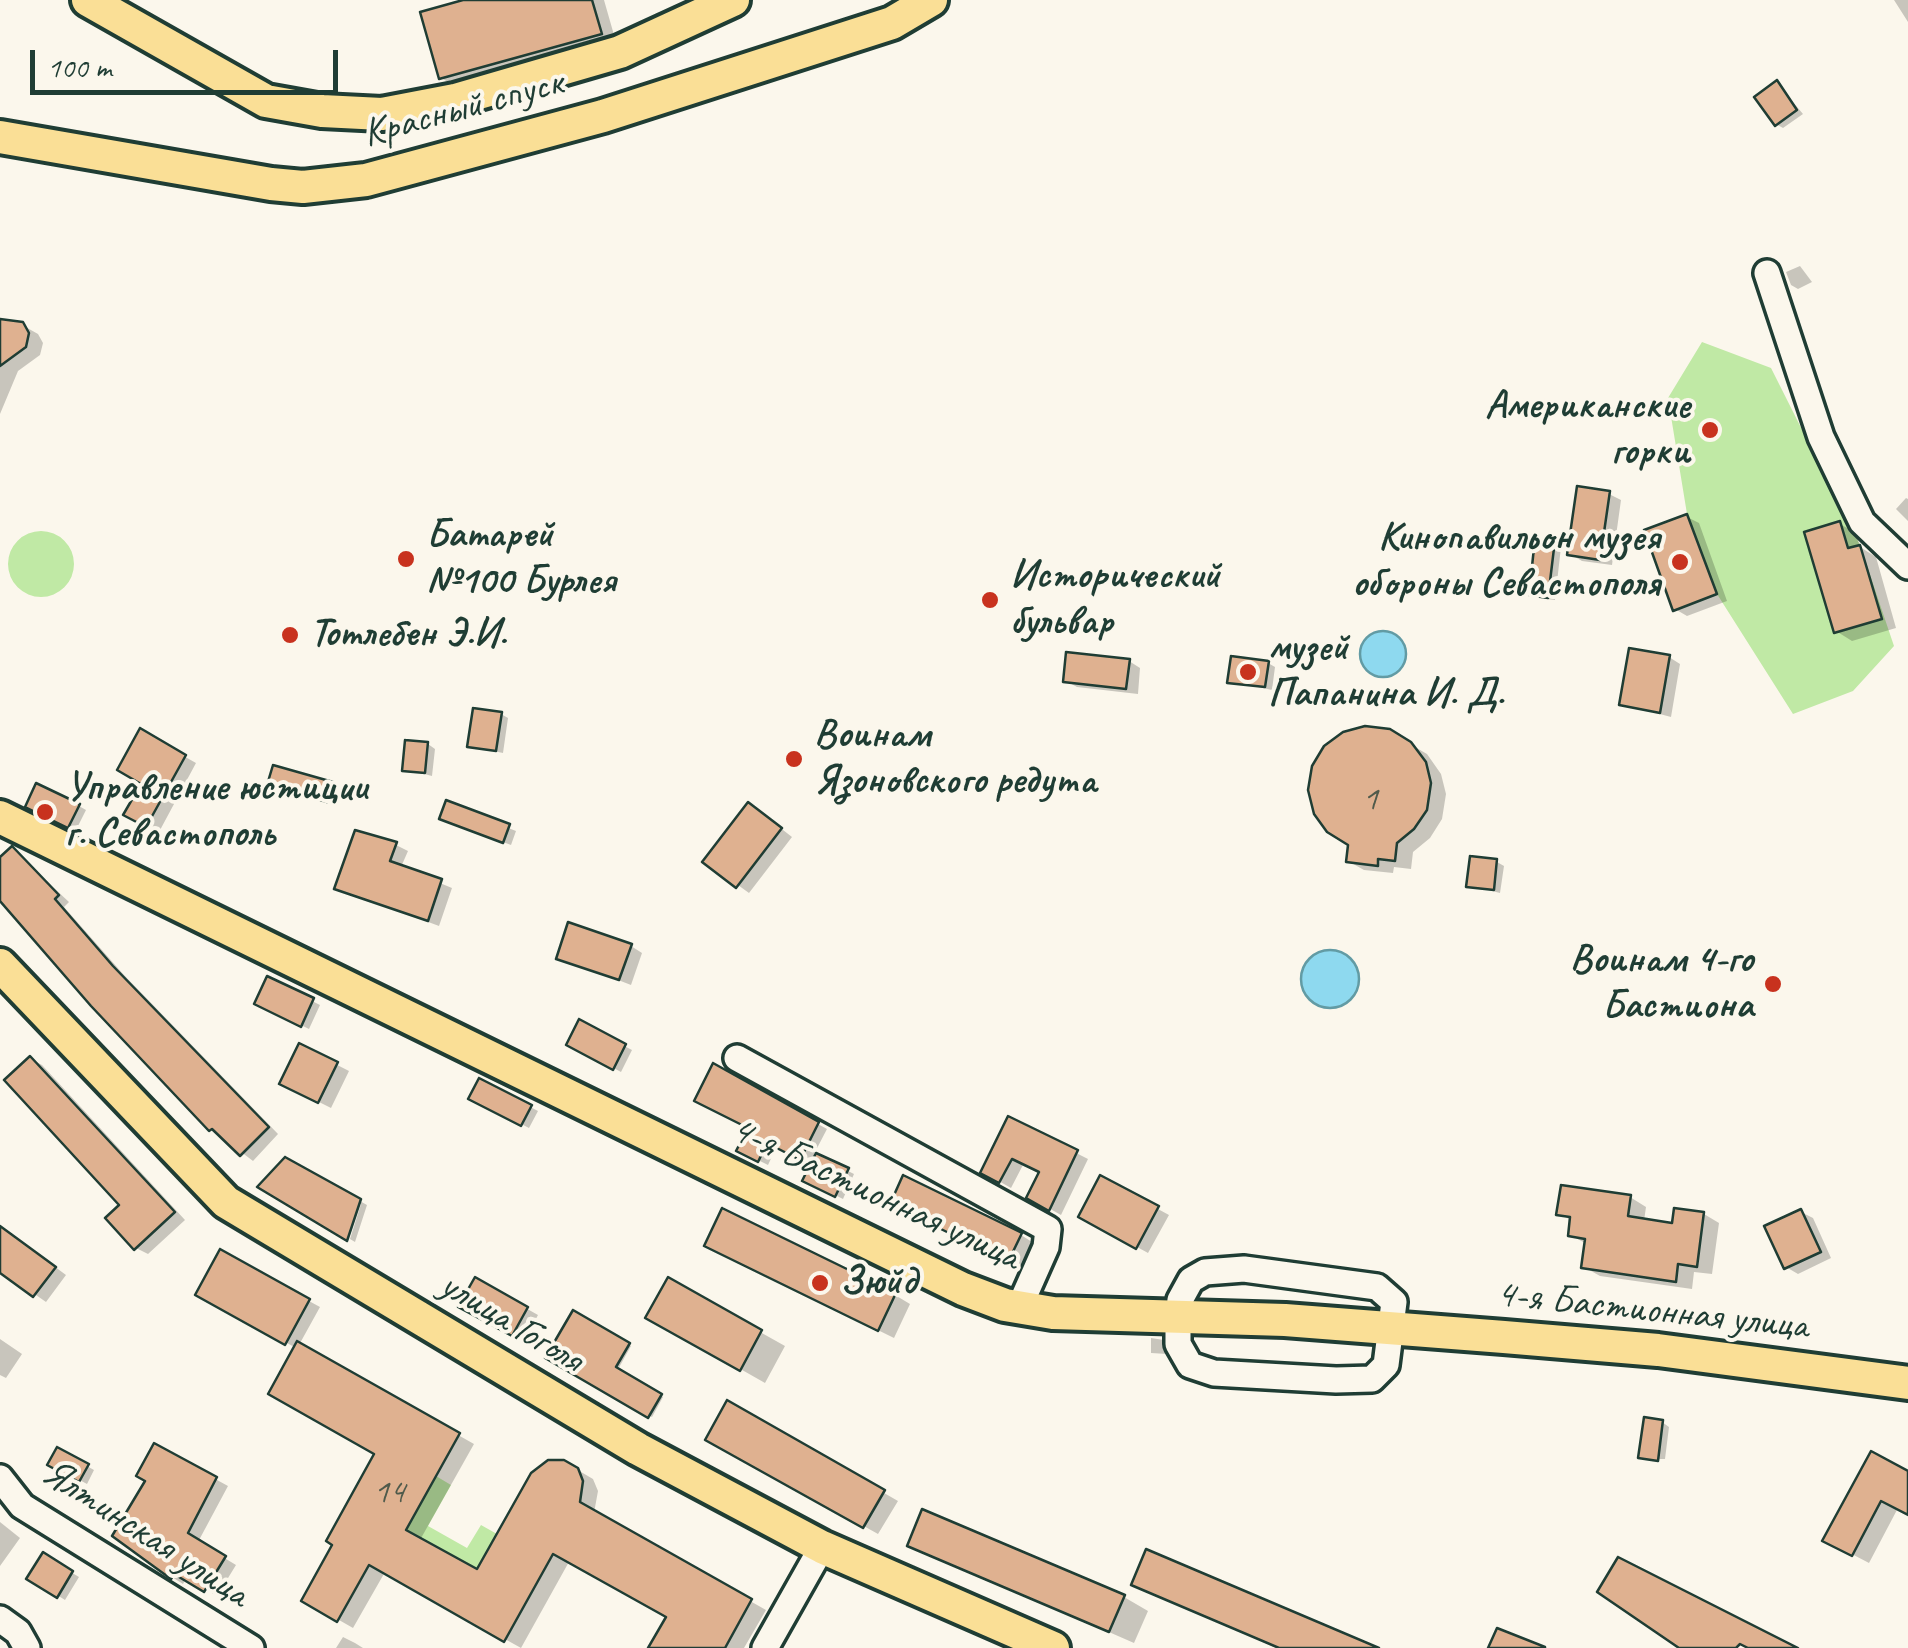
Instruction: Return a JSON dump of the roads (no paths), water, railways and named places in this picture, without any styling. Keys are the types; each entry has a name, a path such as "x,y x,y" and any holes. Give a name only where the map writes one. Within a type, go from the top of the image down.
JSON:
{"main road":[{"path":"88,0 266,101 322,111 382,114 455,100 604,57 733,0"},
{"name":"Красный спуск","path":"0,137 272,184 303,187 366,180 639,104 892,23 931,0"},
{"name":"4-я Бастионная улица","path":"0,817 963,1290 1019,1308 1658,1350 1908,1383"},
{"name":"улица Гоголя","path":"0,965 226,1202 638,1449 822,1548 1053,1648"}],"street":[{"path":"1768,273 1821,437 1837,471 1862,522 1908,566"},
{"path":"737,1058 1048,1229 1046,1247 1019,1308"},
{"path":"1244,1269 1377,1287 1394,1302 1394,1330 1386,1365 1372,1379 1214,1373 1190,1365 1178,1344 1178,1317 1180,1300 1191,1280 1205,1272 1244,1269"},
{"name":"Ялтинская улица","path":"0,1478 22,1506 251,1648"},
{"path":"766,1648 822,1548"},
{"path":"0,1619 18,1632 27,1648"}],"water":[{"path":"1383,631 1399,638 1406,654 1399,670 1383,677 1367,670 1360,654 1367,638"},
{"path":"1330,950 1350,959 1359,979 1350,999 1330,1008 1310,999 1301,979 1310,959"}],"place":[{"name":"Американские горки","path":"1710,430"},
{"name":"Батарей №100 Бурлея","path":"406,559"},
{"name":"Кинопавильон музея обороны Севастополя","path":"1680,562"},
{"name":"Исторический бульвар","path":"990,600"},
{"name":"Тотлебен Э.И.","path":"290,635"},
{"name":"музей Папанина И. Д.","path":"1248,672"},
{"name":"Воинам Язоновского редута","path":"794,759"},
{"name":"Управление юстиции г. Севастополь","path":"45,812"},
{"name":"Воинам 4-го Бастиона","path":"1773,984"},
{"name":"Зюйд","path":"820,1283"}]}
